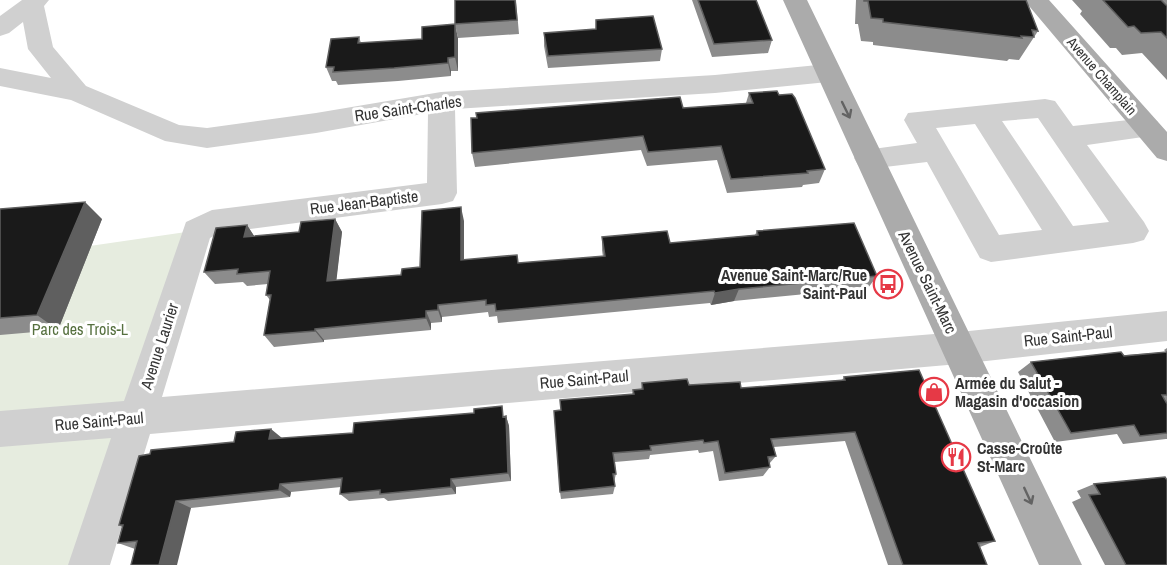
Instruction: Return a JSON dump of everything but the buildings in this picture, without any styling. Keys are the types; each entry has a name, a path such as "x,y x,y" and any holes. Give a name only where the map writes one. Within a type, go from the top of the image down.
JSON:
{"main road":[{"name":"Avenue Saint-Marc","path":"795,0 1061,565"},
{"name":"Avenue Champlain","path":"1036,0 1167,151"}],"street":[{"path":"0,28 35,2 41,49 77,92"},
{"name":"Rue Saint-Charles","path":"0,77 77,92 175,134 207,138 441,101 715,84 828,73"},
{"name":"Rue Jean-Baptiste","path":"197,231 212,222 442,193 441,101"},
{"path":"1045,108 1065,137 1132,231 991,249 918,120 1045,108"},
{"path":"983,114 1065,239"},
{"path":"1065,137 1147,128"},
{"path":"868,158 936,151"},
{"name":"Avenue Laurier","path":"89,565 197,231"},
{"name":"Rue Saint-Paul","path":"0,429 959,348 1167,326"}],"green space":[{"name":"Parc des Trois-L","path":"193,231 107,565 0,565 0,259"}],"place":[{"name":"Avenue Saint-Marc/Rue Saint-Paul","path":"888,284"},
{"name":"Armée du Salut - Magasin d'occasion","path":"934,392"},
{"name":"Casse-Croûte St-Marc","path":"956,457"}]}
